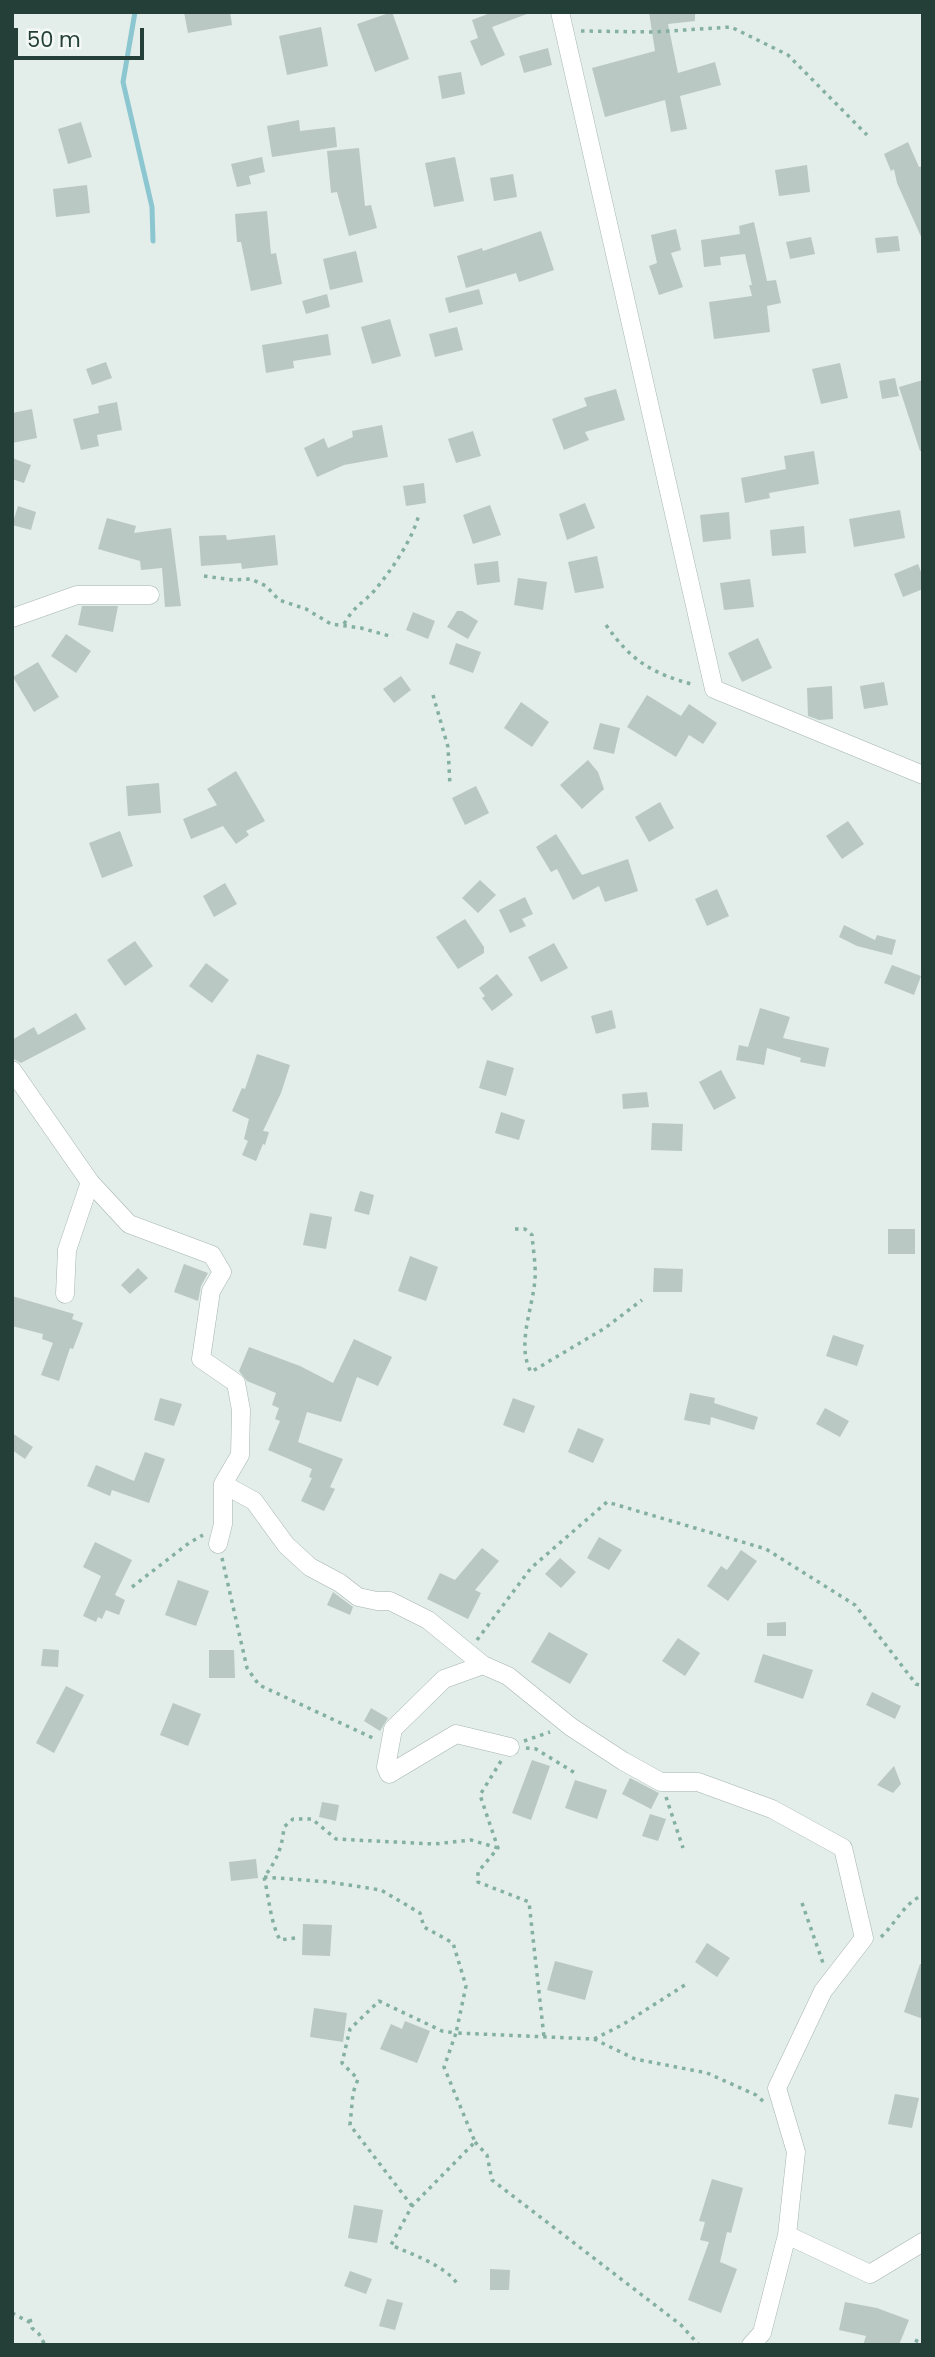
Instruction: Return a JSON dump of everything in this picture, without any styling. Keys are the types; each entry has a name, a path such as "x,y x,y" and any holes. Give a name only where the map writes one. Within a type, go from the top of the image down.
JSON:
{"street":[{"path":"561,21 714,689 923,775"},
{"path":"12,618 77,594 149,595"},
{"path":"12,1070 90,1182 129,1224 212,1255 222,1272 211,1291 201,1359 236,1383 241,1410 240,1455 223,1484 223,1524 218,1544"},
{"path":"65,1294 67,1250 90,1182"},
{"path":"223,1484 254,1501 286,1545 310,1567 340,1583 358,1597 390,1601 428,1620 483,1665 508,1676 568,1725 623,1760 661,1782 698,1782 772,1809 843,1848 864,1938 823,1991 777,2088 796,2152 787,2235 761,2333 751,2345"},
{"path":"483,1665 444,1679 393,1729 386,1767 389,1774 456,1734 510,1746"},
{"path":"787,2235 870,2274 923,2242"}],"path":[{"path":"561,21 654,32 731,27 788,55 867,135"},
{"path":"344,624 354,607 371,594 389,572 416,527 419,514"},
{"path":"204,576 233,580 251,579 266,586 279,600 306,609 331,624 344,624 393,637"},
{"path":"606,625 627,651 647,668 680,681 714,689"},
{"path":"433,695 448,747 450,786"},
{"path":"515,1229 525,1229 531,1235 536,1276 527,1326 526,1362 531,1372 605,1328 642,1300"},
{"path":"468,1653 531,1568 607,1502 766,1549 855,1605 916,1684 923,1686"},
{"path":"132,1587 189,1542 223,1524"},
{"path":"218,1544 247,1668 259,1685 390,1745"},
{"path":"498,1848 480,1795 510,1746 568,1725"},
{"path":"510,1746 537,1749 575,1773"},
{"path":"661,1782 683,1847"},
{"path":"264,1877 275,1863 282,1846 284,1827 293,1819 312,1819 337,1839 434,1844 471,1840 498,1848"},
{"path":"498,1848 478,1872 478,1882 528,1902 544,2037"},
{"path":"264,1877 272,1909 273,1927 280,1940 295,1938"},
{"path":"264,1877 329,1882 381,1890 420,1913 424,1927 453,1943 467,1986 456,2033 444,2067 475,2142 487,2155 492,2180 681,2325 699,2345"},
{"path":"873,1945 891,1928 911,1900 923,1895"},
{"path":"802,1903 831,1981"},
{"path":"594,2039 622,2025 688,1983"},
{"path":"412,2206 350,2125 358,2079 342,2063 347,2040 350,2029 379,2001 442,2031 594,2039 635,2059 708,2073 756,2095 764,2103"},
{"path":"458,2285 454,2279 427,2261 391,2245 412,2206 475,2142"},
{"path":"12,2313 31,2321 32,2328 45,2345"},
{"path":"915,2340 923,2344"}],"building":[{"path":"184,12 230,12 232,25 188,33"},
{"path":"392,12 409,59 375,72 357,24"},
{"path":"493,12 527,14 492,27 505,55 481,66 470,41 478,38 472,20"},
{"path":"649,12 695,12 695,21 668,24 678,73 715,62 721,85 680,96 687,129 671,132 665,100 605,117 592,68 655,51"},
{"path":"321,27 328,66 287,75 279,36"},
{"path":"548,48 552,65 524,73 519,56"},
{"path":"461,72 465,94 442,99 438,76"},
{"path":"299,120 300,131 335,127 337,147 272,157 267,126"},
{"path":"81,122 92,157 68,164 58,129"},
{"path":"908,142 919,167 923,166 923,241 897,183 894,169 891,171 884,154"},
{"path":"359,148 365,206 371,205 377,228 349,236 337,192 331,193 327,151"},
{"path":"262,157 265,172 249,176 251,184 237,187 231,164"},
{"path":"455,157 464,201 434,207 425,163"},
{"path":"807,165 810,192 779,196 775,170"},
{"path":"513,174 517,197 494,201 490,178"},
{"path":"87,185 90,213 56,217 53,189"},
{"path":"267,211 271,254 276,253 282,284 251,291 241,242 237,242 235,214"},
{"path":"754,222 767,281 776,280 781,303 767,306 770,332 714,339 709,302 752,296 749,285 752,285 745,254 720,257 721,265 704,267 701,240 740,234 739,226"},
{"path":"676,229 681,250 671,253 683,287 659,295 649,266 657,263 651,235"},
{"path":"541,231 554,270 519,282 516,273 466,288 457,256 482,248 483,251"},
{"path":"898,236 900,251 877,253 875,238"},
{"path":"811,237 815,254 790,259 786,242"},
{"path":"356,251 363,282 330,290 323,259"},
{"path":"479,289 483,304 449,313 445,298"},
{"path":"327,294 330,307 306,314 302,301"},
{"path":"390,319 401,356 372,364 361,327"},
{"path":"457,327 463,350 435,357 429,334"},
{"path":"328,334 331,355 293,361 294,368 266,373 262,345"},
{"path":"106,362 112,378 92,385 86,369"},
{"path":"840,363 848,398 821,404 812,369"},
{"path":"895,378 899,396 882,399 879,381"},
{"path":"923,380 923,451 920,451 899,387"},
{"path":"616,389 625,420 585,432 589,440 564,450 552,419 587,406 584,398"},
{"path":"117,402 122,430 97,435 99,446 81,450 73,419 99,413 98,406"},
{"path":"32,409 37,438 12,443 12,413"},
{"path":"382,425 388,457 344,465 317,477 304,448 324,438 328,448 353,437 352,431"},
{"path":"473,431 481,456 456,463 448,439"},
{"path":"814,451 819,484 769,493 770,498 745,503 741,478 786,469 784,456"},
{"path":"12,458 31,465 24,483 12,479"},
{"path":"424,483 426,503 406,506 403,486"},
{"path":"585,503 595,528 567,540 559,514"},
{"path":"490,505 501,535 473,544 463,515"},
{"path":"18,506 36,512 31,530 12,525"},
{"path":"900,510 905,538 854,547 849,519"},
{"path":"729,512 731,539 703,542 700,515"},
{"path":"107,518 136,526 134,533 171,528 181,606 165,607 162,568 141,570 140,561 98,549"},
{"path":"804,526 806,553 772,556 770,530"},
{"path":"226,535 227,540 275,535 278,565 242,569 241,563 201,566 199,536"},
{"path":"597,556 604,588 575,593 568,562"},
{"path":"498,561 500,582 477,585 474,564"},
{"path":"918,564 923,577 923,589 903,597 894,574"},
{"path":"518,578 547,582 543,610 514,605"},
{"path":"750,579 754,607 724,610 720,583"},
{"path":"82,606 118,606 113,632 78,625"},
{"path":"457,611 462,611 478,621 468,639 447,627"},
{"path":"413,612 435,621 428,639 406,630"},
{"path":"66,634 91,651 76,673 51,656"},
{"path":"758,638 772,668 742,682 728,653"},
{"path":"456,643 481,652 473,673 449,664"},
{"path":"38,662 59,697 34,712 13,677"},
{"path":"401,676 411,690 394,703 383,689"},
{"path":"884,682 888,705 864,709 860,686"},
{"path":"832,686 833,719 819,720 808,716 807,688"},
{"path":"647,695 681,716 689,704 717,723 703,744 689,735 676,757 627,727"},
{"path":"521,702 549,722 532,747 504,728"},
{"path":"600,723 620,728 614,754 593,749"},
{"path":"588,760 598,772 604,789 582,809 560,785"},
{"path":"236,771 265,821 246,831 249,835 236,844 223,826 191,839 183,819 217,805 207,789"},
{"path":"159,783 161,813 128,816 126,786"},
{"path":"476,786 489,813 465,825 452,798"},
{"path":"660,802 674,828 649,842 635,817"},
{"path":"848,821 864,844 842,859 826,836"},
{"path":"120,831 133,866 102,878 89,843"},
{"path":"556,834 582,875 628,859 638,891 605,902 599,886 573,900 557,869 551,872 536,847"},
{"path":"480,880 496,895 478,913 462,898"},
{"path":"225,883 237,904 214,917 203,896"},
{"path":"717,889 729,916 707,926 695,899"},
{"path":"525,897 533,914 522,919 526,926 510,933 499,910"},
{"path":"465,919 484,947 484,953 458,969 436,937"},
{"path":"844,925 875,940 877,935 896,940 892,955 857,946 839,937"},
{"path":"135,941 153,966 125,986 107,960"},
{"path":"554,943 568,968 541,982 528,957"},
{"path":"206,963 229,980 212,1003 189,986"},
{"path":"892,965 921,976 914,995 884,983"},
{"path":"497,974 513,995 492,1011 482,998 485,996 479,988"},
{"path":"760,1008 790,1017 783,1038 829,1048 825,1067 800,1062 801,1058 767,1048 764,1065 736,1060 739,1045 748,1047"},
{"path":"612,1010 616,1028 596,1034 591,1016"},
{"path":"76,1013 86,1029 21,1063 14,1059 12,1040 34,1027 38,1035"},
{"path":"257,1054 290,1065 281,1093 263,1131 269,1132 256,1161 242,1155 248,1141 244,1139 249,1119 232,1111 242,1088 245,1089"},
{"path":"487,1060 514,1068 506,1096 479,1088"},
{"path":"721,1070 736,1098 714,1110 699,1082"},
{"path":"647,1092 649,1107 623,1109 622,1094"},
{"path":"501,1112 525,1120 519,1140 495,1133"},
{"path":"652,1123 683,1124 682,1151 651,1150"},
{"path":"360,1191 374,1195 369,1215 354,1211"},
{"path":"310,1213 332,1217 326,1249 303,1245"},
{"path":"888,1229 915,1229 915,1254 888,1254"},
{"path":"410,1256 438,1267 426,1301 398,1291"},
{"path":"184,1264 208,1273 201,1286 198,1301 174,1292"},
{"path":"138,1268 148,1278 130,1294 121,1285"},
{"path":"654,1268 683,1269 682,1292 653,1292"},
{"path":"12,1296 74,1314 72,1319 83,1323 73,1349 70,1348 59,1381 41,1375 53,1343 42,1339 43,1334 12,1326"},
{"path":"833,1335 864,1345 857,1366 826,1356"},
{"path":"354,1339 392,1357 378,1386 357,1377 341,1422 307,1412 298,1442 343,1459 330,1487 335,1489 324,1511 301,1501 312,1478 309,1477 312,1469 268,1450 280,1421 275,1419 279,1408 272,1405 276,1393 247,1381 239,1371 249,1347 300,1366 333,1383"},
{"path":"690,1393 715,1398 714,1403 758,1417 754,1430 711,1417 710,1425 684,1420"},
{"path":"160,1398 182,1404 174,1426 154,1420"},
{"path":"513,1398 535,1406 524,1433 503,1425"},
{"path":"825,1408 849,1421 840,1437 816,1424"},
{"path":"578,1428 604,1439 593,1463 568,1452"},
{"path":"12,1433 33,1447 25,1459 12,1450"},
{"path":"145,1452 165,1459 149,1503 112,1490 110,1496 87,1486 96,1465 134,1481"},
{"path":"599,1537 622,1550 609,1570 587,1558"},
{"path":"95,1542 132,1560 115,1595 125,1600 119,1615 106,1610 102,1619 98,1617 96,1622 83,1616 101,1576 83,1567"},
{"path":"482,1548 499,1561 475,1590 481,1593 468,1619 427,1599 440,1573 455,1580"},
{"path":"741,1550 757,1561 728,1601 707,1586 721,1566 727,1570"},
{"path":"560,1558 576,1572 561,1588 545,1574"},
{"path":"178,1580 209,1591 196,1626 165,1615"},
{"path":"333,1592 353,1607 350,1615 327,1605"},
{"path":"786,1622 786,1636 767,1636 767,1623"},
{"path":"549,1632 588,1654 570,1684 531,1662"},
{"path":"678,1638 700,1653 685,1676 662,1661"},
{"path":"43,1649 59,1650 58,1667 41,1666"},
{"path":"209,1650 234,1650 235,1678 209,1678"},
{"path":"763,1654 813,1670 803,1699 754,1682"},
{"path":"66,1686 84,1695 54,1753 36,1743"},
{"path":"872,1692 901,1706 895,1719 866,1705"},
{"path":"173,1703 201,1714 188,1746 160,1735"},
{"path":"371,1708 388,1718 380,1731 364,1721"},
{"path":"532,1760 550,1766 531,1820 512,1813"},
{"path":"894,1766 901,1784 893,1793 877,1785"},
{"path":"630,1778 659,1793 651,1809 622,1794"},
{"path":"575,1780 607,1790 597,1819 565,1808"},
{"path":"322,1802 339,1805 336,1821 319,1817"},
{"path":"650,1814 666,1819 658,1841 642,1836"},
{"path":"256,1859 258,1878 231,1881 229,1862"},
{"path":"303,1924 332,1925 330,1956 302,1955"},
{"path":"707,1943 730,1958 717,1977 695,1962"},
{"path":"555,1961 593,1971 585,2000 547,1990"},
{"path":"920,1964 923,1964 923,2019 904,2012"},
{"path":"314,2008 347,2013 343,2042 310,2037"},
{"path":"405,2021 430,2031 417,2063 380,2049 391,2024 402,2029"},
{"path":"895,2094 919,2098 912,2128 888,2124"},
{"path":"712,2179 743,2188 731,2233 727,2232 720,2262 737,2269 721,2313 688,2300 709,2242 700,2240 705,2222 699,2221"},
{"path":"354,2205 383,2210 377,2243 348,2238"},
{"path":"490,2269 510,2270 509,2290 490,2290"},
{"path":"350,2271 372,2279 366,2294 344,2286"},
{"path":"387,2299 403,2303 395,2330 379,2326"},
{"path":"845,2302 877,2308 909,2320 899,2345 863,2345 866,2336 839,2330"}],"waterway":[{"path":"135,12 123,82 152,207 153,241"}]}
